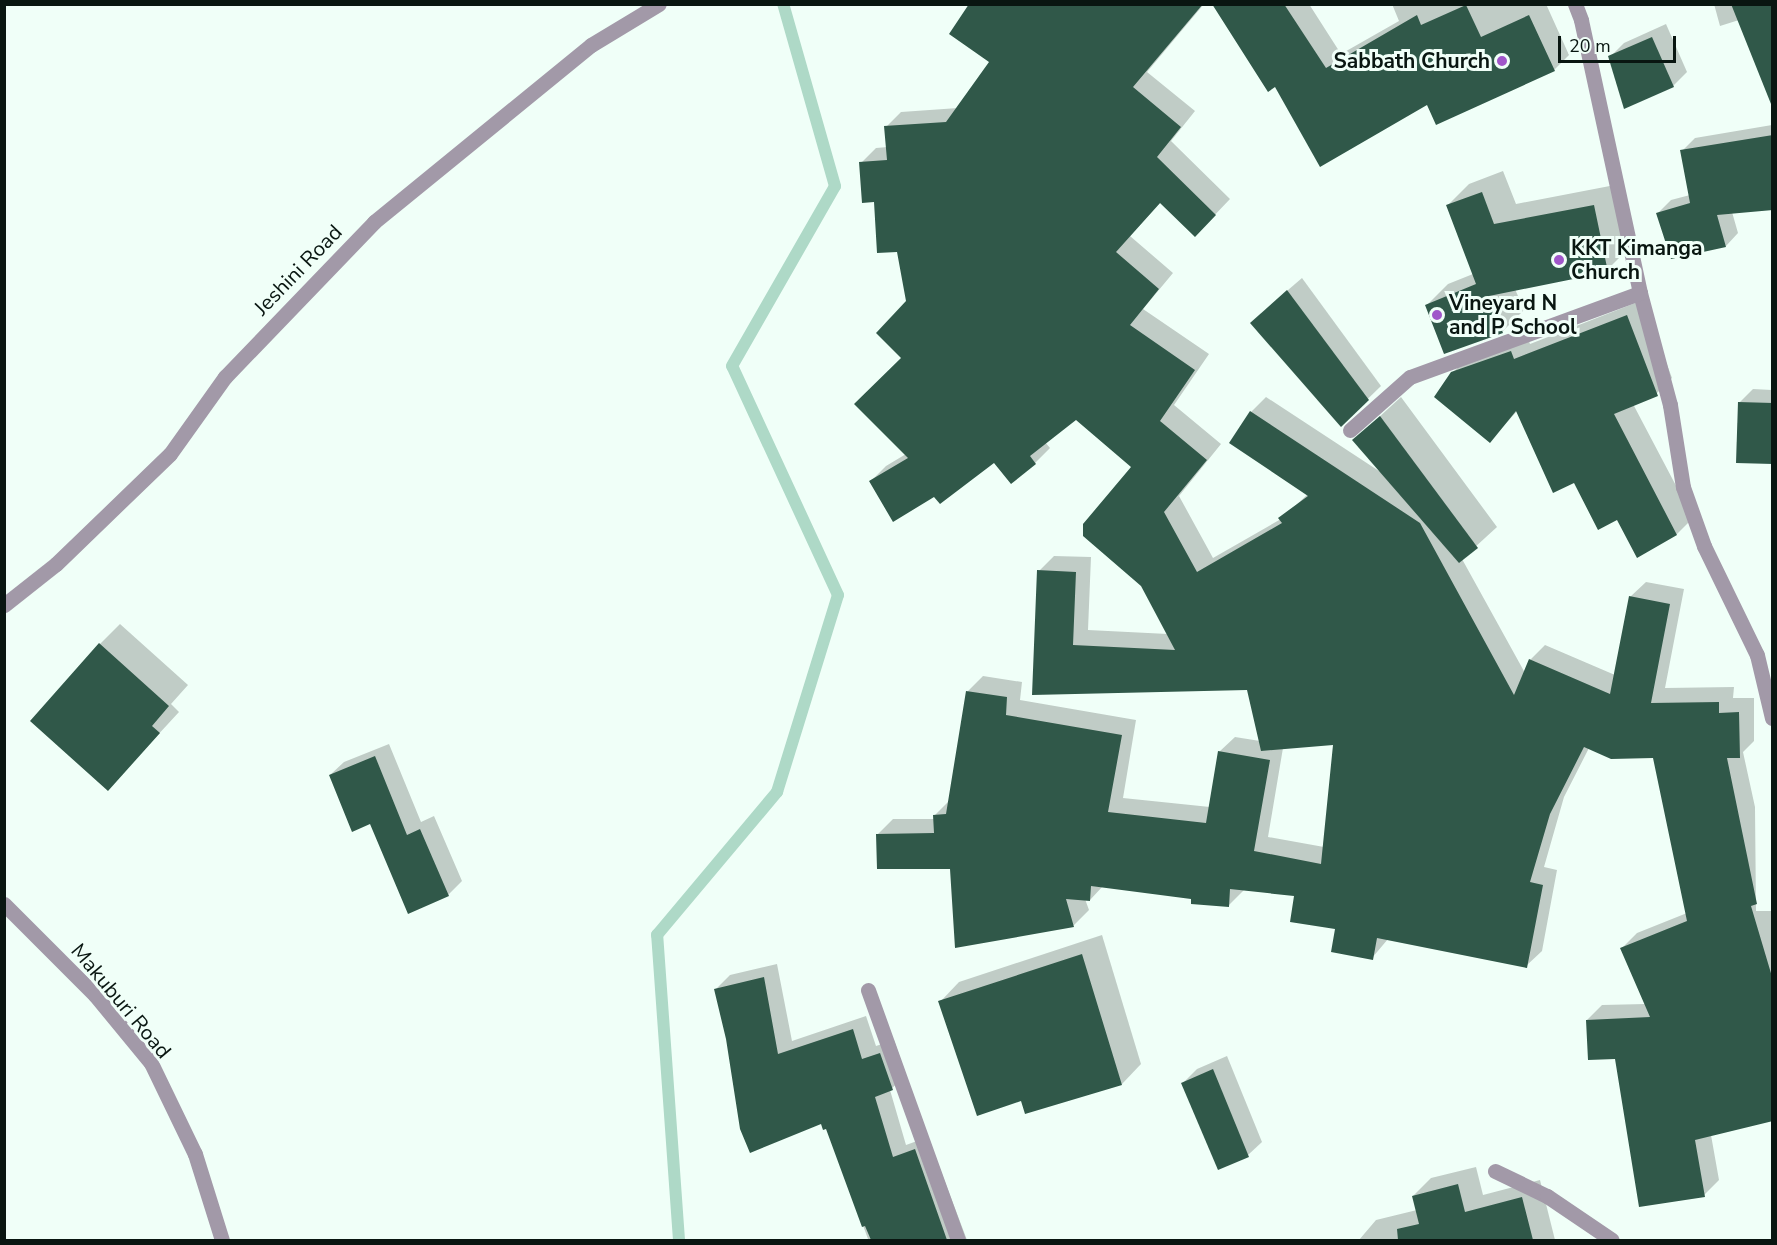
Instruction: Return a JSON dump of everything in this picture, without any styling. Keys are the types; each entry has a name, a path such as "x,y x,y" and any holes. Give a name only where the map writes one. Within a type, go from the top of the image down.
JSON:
{"street":[{"name":"Jeshini Road","path":"4,605 56,564 170,454 225,377 374,222 591,45 659,4"},
{"path":"1575,4 1581,20 1640,293 1670,405 1683,487 1704,546 1757,656 1773,718"},
{"path":"1350,430 1410,377 1640,293"},
{"name":"Makuburi Road","path":"4,904 95,995 151,1063 195,1154 222,1240"},
{"path":"868,990 958,1240"},
{"path":"1495,1171 1547,1196 1612,1240"}],"building":[{"path":"969,4 1203,4 1133,87 1181,127 1157,157 1216,215 1195,237 1160,203 1116,252 1159,289 1130,325 1195,370 1160,421 1207,460 1164,512 1197,572 1282,523 1278,518 1308,496 1229,443 1250,411 1420,523 1514,695 1529,659 1610,694 1629,596 1670,604 1651,703 1719,702 1719,713 1739,712 1740,758 1727,758 1757,904 1751,906 1773,980 1773,1121 1695,1140 1705,1197 1639,1207 1615,1059 1588,1060 1586,1020 1650,1017 1620,948 1687,921 1653,758 1611,759 1584,747 1550,814 1530,882 1543,885 1527,968 1377,938 1373,960 1331,952 1335,929 1290,922 1294,896 1230,889 1229,907 1191,904 1191,899 1091,886 1090,901 1066,899 1074,927 955,948 950,869 877,869 876,834 934,833 933,815 946,814 966,691 1007,697 1006,715 1122,735 1108,812 1206,823 1218,751 1270,760 1254,851 1321,864 1333,745 1261,751 1247,690 1032,695 1037,570 1076,572 1073,645 1175,650 1141,586 1083,536 1083,524 1131,467 1076,420 1030,456 1036,464 1011,484 994,463 940,504 934,497 893,522 869,481 908,458 854,404 901,358 876,333 906,301 897,252 877,253 874,202 862,203 859,162 887,160 884,126 946,122 989,62 949,34"},
{"path":"1212,4 1284,4 1326,68 1417,15 1421,25 1466,5 1481,37 1529,15 1555,71 1436,125 1427,105 1320,167 1275,87 1268,92"},
{"path":"1731,4 1773,4 1773,104 1771,104"},
{"path":"1652,37 1674,87 1624,109 1608,56"},
{"path":"1773,135 1773,210 1717,215 1726,247 1671,259 1656,213 1690,203 1680,150"},
{"path":"1482,192 1494,224 1594,205 1608,272 1489,296 1503,333 1444,354 1425,305 1476,284 1446,205"},
{"path":"1287,290 1369,400 1341,427 1250,323"},
{"path":"1627,315 1658,396 1614,414 1677,535 1637,558 1617,520 1598,530 1574,483 1553,493 1516,411 1490,443 1434,397 1451,372 1511,351 1514,359"},
{"path":"1738,402 1773,403 1773,464 1736,463"},
{"path":"1380,416 1478,548 1459,563 1352,440"},
{"path":"99,643 169,706 152,726 160,733 108,791 30,721"},
{"path":"375,756 407,835 420,829 449,896 408,914 370,824 352,832 329,775"},
{"path":"1082,954 1122,1085 1025,1114 1021,1101 977,1116 938,1001"},
{"path":"764,977 778,1054 853,1029 862,1059 880,1053 893,1090 875,1097 893,1157 915,1149 947,1240 871,1240 865,1226 862,1227 826,1129 823,1130 821,1124 750,1153 740,1129 726,1039 714,989"},
{"path":"1213,1069 1249,1157 1218,1170 1181,1083"},
{"path":"1458,1184 1465,1212 1522,1197 1533,1240 1398,1240 1397,1229 1419,1224 1412,1196"}],"waterway":[{"path":"679,1240 657,935 777,792 838,595 732,366 835,186 783,4"}],"place":[{"name":"Sabbath Church","path":"1502,61"},
{"name":"KKT Kimanga Church","path":"1559,260"},
{"name":"Vineyard N and P School","path":"1437,315"}]}
